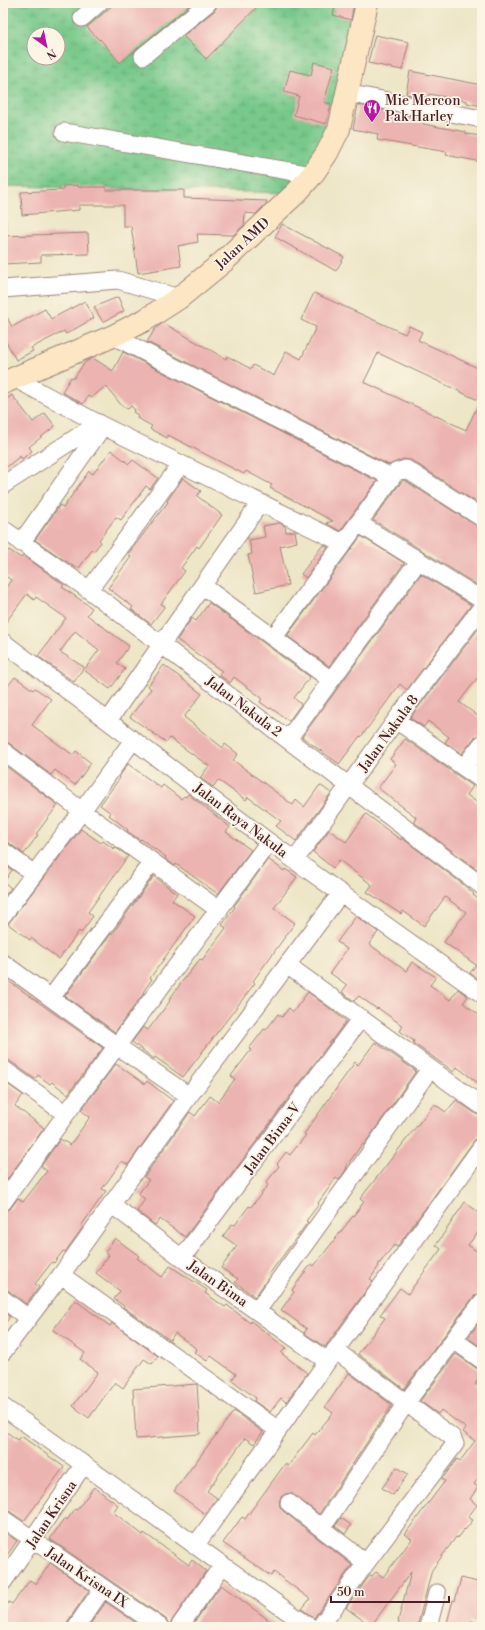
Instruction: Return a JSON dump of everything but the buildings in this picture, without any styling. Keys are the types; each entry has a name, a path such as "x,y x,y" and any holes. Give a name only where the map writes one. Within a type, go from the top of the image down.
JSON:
{"street":[{"path":"82,18 99,3"},
{"path":"143,56 208,3"},
{"name":"Jalan AMD","path":"9,380 113,336 145,320 179,298 223,262 312,175 334,142 339,129 367,3"},
{"path":"346,94 482,119"},
{"path":"64,132 312,175"},
{"path":"3,289 118,280 179,298"},
{"path":"113,336 392,477"},
{"path":"9,380 343,543"},
{"path":"3,485 101,425"},
{"path":"21,543 101,425"},
{"path":"89,590 181,464"},
{"path":"274,637 392,477 399,470 406,469 482,518"},
{"path":"108,721 163,645 260,503"},
{"path":"358,523 482,600"},
{"name":"Jalan Nakula 2","path":"3,529 89,590 349,786 479,878"},
{"path":"288,739 419,560"},
{"path":"203,586 331,680"},
{"name":"Jalan Nakula 8","path":"295,860 396,720 482,607"},
{"name":"Jalan Raya Nakula","path":"3,642 269,842 482,994"},
{"path":"396,720 482,780"},
{"path":"3,914 82,811 133,740"},
{"path":"464,767 482,744"},
{"path":"3,751 82,811 219,910"},
{"path":"3,1202 66,1114 269,842"},
{"path":"3,851 34,874"},
{"path":"51,998 152,862"},
{"path":"3,1352 61,1275 189,1096 341,893"},
{"path":"3,963 117,1046 189,1096"},
{"path":"287,965 482,1106"},
{"name":"Jalan Bima-V","path":"182,1258 361,1018"},
{"path":"3,1069 66,1114"},
{"path":"257,1311 430,1069"},
{"path":"195,1546 331,1356 480,1154"},
{"name":"Jalan Bima","path":"111,1204 182,1258 257,1311 406,1404 452,1437 454,1444 366,1563"},
{"path":"61,1275 278,1430"},
{"path":"3,1299 28,1318"},
{"path":"322,1528 406,1404 482,1302"},
{"path":"454,1340 482,1360"},
{"path":"3,1407 84,1464 222,1566 310,1627"},
{"name":"Jalan Krisna","path":"3,1582 84,1464"},
{"path":"289,1503 366,1563 320,1627"},
{"name":"Jalan Krisna IX","path":"3,1519 160,1627"},
{"path":"179,1627 222,1566"},
{"path":"76,1627 103,1588"},
{"path":"428,1627 437,1593"}],"green space":[{"path":"3,3 358,3 325,152 285,193 4,186 6,230 3,231"}],"place":[{"name":"Mie Mercon Pak Harley","path":"372,123"}]}
